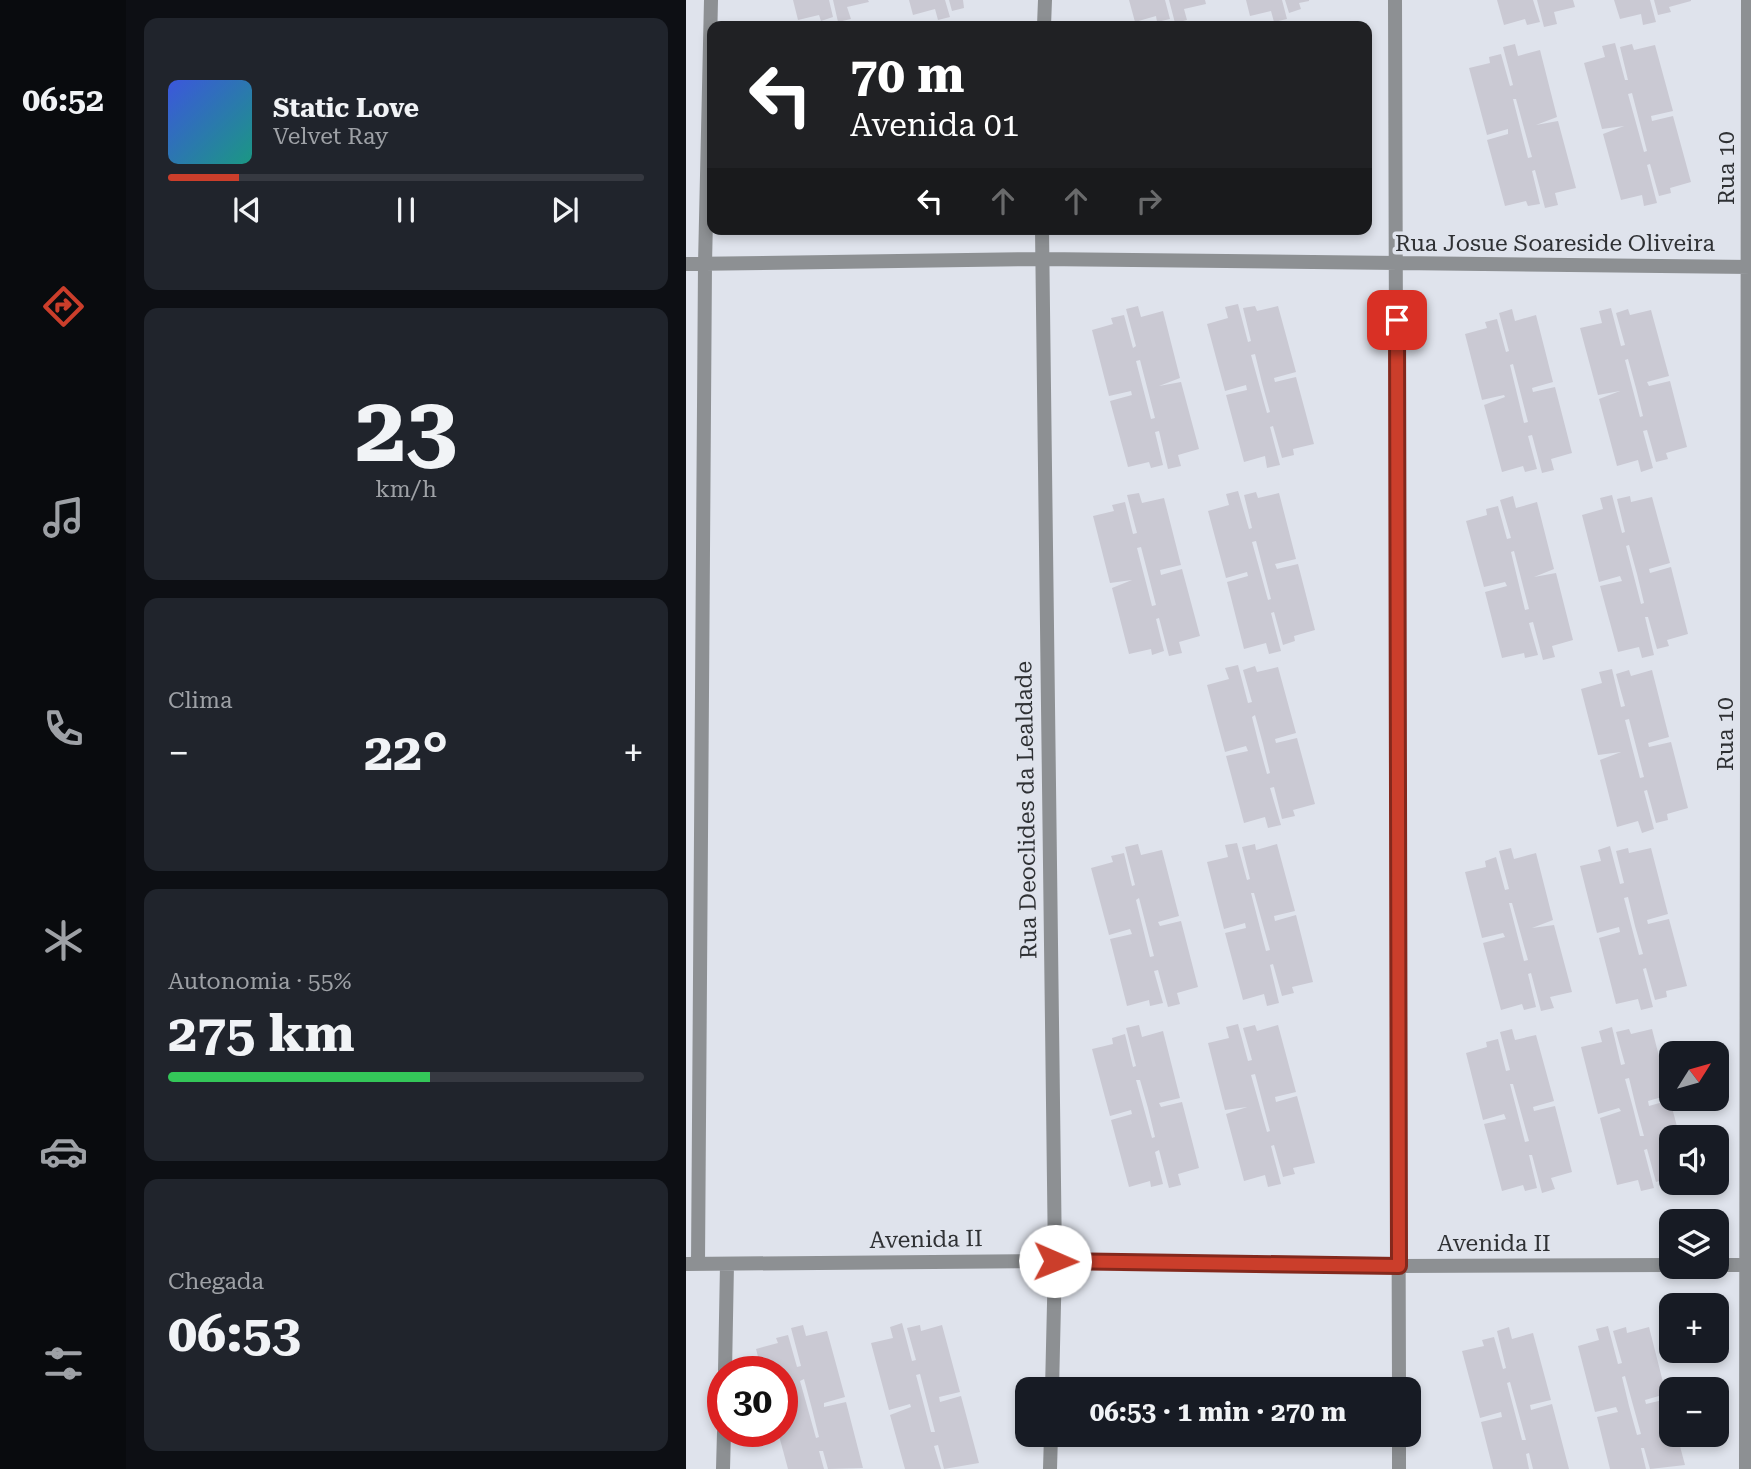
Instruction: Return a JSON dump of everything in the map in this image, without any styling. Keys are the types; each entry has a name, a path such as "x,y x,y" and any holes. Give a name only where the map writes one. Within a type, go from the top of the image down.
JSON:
{"street":[{"path":"711,0 711,21"},
{"path":"1044,21 1045,0"},
{"path":"1395,0 1399,1377"},
{"name":"Rua 10","path":"1746,1469 1749,1265 1748,0"},
{"path":"692,1264 707,176"},
{"name":"Rua Deoclides da Lealdade","path":"1042,235 1055,1261 1052,1377"},
{"name":"Rua Josue Soareside Oliveira","path":"686,264 1041,259 1750,267"},
{"name":"Avenida II","path":"692,1264 1055,1261 1399,1266 1659,1265"},
{"path":"725,1356 727,1264"},
{"path":"1729,1265 1749,1265"},
{"path":"723,1469 724,1447"},
{"path":"1050,1469 1051,1447"},
{"path":"1399,1447 1399,1469"}],"building":[{"path":"793,0 829,0 833,17 821,21 819,15 798,20"},
{"path":"833,0 868,0 869,2 847,7 851,19 838,21"},
{"path":"909,0 945,0 950,17 938,20 935,9 913,15"},
{"path":"949,0 963,0 964,8 952,11"},
{"path":"1129,0 1165,0 1170,19 1157,21 1156,16 1135,21"},
{"path":"1169,0 1205,0 1206,4 1184,9 1187,20 1174,21"},
{"path":"1246,0 1282,0 1287,19 1274,21 1271,11 1250,16"},
{"path":"1285,0 1309,1 1299,3 1301,9 1289,13"},
{"path":"1497,0 1533,0 1540,22 1527,25 1525,19 1504,25"},
{"path":"1537,0 1573,0 1575,7 1554,12 1557,24 1544,27"},
{"path":"1614,0 1650,0 1656,22 1643,25 1641,14 1620,19"},
{"path":"1654,0 1691,1 1669,7 1671,12 1658,15"},
{"path":"1615,43 1625,80 1628,80 1620,47 1632,44 1634,50 1655,45 1673,111 1651,116 1652,121 1673,116 1691,182 1670,188 1671,193 1659,196 1650,164 1647,165 1657,203 1644,206 1642,195 1621,200 1603,134 1624,126 1602,129 1584,63 1605,57 1602,46","holes":["1632,93 1647,151 1644,152 1628,94"]},
{"path":"1515,44 1518,56 1540,50 1557,117 1536,125 1558,121 1576,188 1555,193 1558,205 1545,208 1535,170 1532,171 1540,204 1528,206 1526,201 1505,206 1487,140 1508,134 1508,129 1487,135 1469,68 1490,63 1489,57 1501,54 1510,86 1513,85 1503,47","holes":["1513,99 1516,99 1532,157 1528,158"]},
{"path":"1238,304 1248,342 1251,341 1243,308 1255,306 1257,311 1278,306 1296,372 1274,378 1275,382 1296,377 1314,444 1293,449 1294,455 1282,458 1273,426 1270,427 1280,465 1267,468 1265,456 1244,462 1226,395 1247,390 1246,385 1225,391 1207,324 1228,318 1225,307","holes":["1255,354 1270,412 1267,413 1251,355"]},
{"path":"1138,306 1141,317 1163,311 1180,378 1159,386 1181,382 1199,449 1178,455 1181,466 1168,469 1159,431 1155,432 1163,465 1151,468 1149,462 1128,467 1110,401 1132,395 1131,391 1109,396 1092,330 1113,324 1111,318 1124,315 1133,348 1136,346 1126,309","holes":["1140,360 1155,418 1151,419 1136,361"]},
{"path":"1611,308 1621,346 1625,345 1616,313 1628,309 1630,315 1651,310 1669,376 1647,382 1649,386 1670,381 1687,447 1666,453 1668,459 1656,462 1647,430 1643,431 1653,468 1641,472 1638,460 1617,466 1599,399 1620,391 1598,395 1580,328 1602,323 1599,311","holes":["1628,359 1643,416 1640,417 1625,360"]},
{"path":"1512,309 1515,321 1536,315 1553,382 1532,388 1533,392 1555,387 1572,453 1551,459 1554,470 1542,473 1532,435 1528,436 1537,469 1525,472 1523,466 1502,472 1484,405 1505,397 1504,395 1482,400 1465,334 1487,328 1485,322 1497,319 1506,352 1509,351 1499,313","holes":["1513,364 1528,422 1524,423 1510,365"]},
{"path":"1238,491 1249,529 1252,528 1244,495 1256,492 1258,498 1279,493 1296,559 1275,564 1277,569 1298,564 1315,630 1294,636 1295,641 1283,645 1274,612 1271,613 1281,651 1269,654 1266,643 1244,649 1227,582 1248,576 1247,572 1226,578 1208,511 1229,505 1226,494","holes":["1256,541 1271,599 1268,600 1252,542"]},
{"path":"1139,493 1142,503 1164,498 1181,565 1160,570 1161,575 1182,569 1200,636 1179,642 1182,653 1169,656 1159,618 1156,619 1164,651 1152,655 1151,649 1129,654 1112,588 1132,580 1110,583 1093,516 1114,511 1112,505 1125,502 1133,534 1137,533 1127,495","holes":["1141,547 1156,605 1152,606 1137,548"]},
{"path":"1612,495 1622,533 1625,532 1617,499 1630,496 1631,502 1652,497 1670,563 1649,569 1650,573 1671,567 1688,634 1667,640 1669,646 1657,649 1648,617 1645,617 1654,655 1642,658 1639,647 1618,652 1600,586 1622,581 1620,576 1599,582 1582,515 1603,509 1600,498","holes":["1629,545 1644,603 1641,604 1626,546"]},
{"path":"1513,496 1516,508 1537,502 1554,569 1534,577 1556,573 1573,640 1552,646 1555,657 1543,660 1533,622 1529,623 1538,655 1525,658 1524,653 1502,658 1485,592 1507,586 1505,582 1484,587 1466,521 1487,515 1486,509 1498,506 1507,539 1511,538 1500,500","holes":["1514,551 1529,609 1525,610 1511,552"]},
{"path":"1238,665 1248,703 1252,702 1243,670 1255,666 1257,672 1278,667 1296,733 1275,739 1276,743 1297,738 1315,804 1293,810 1295,816 1282,819 1274,787 1270,788 1281,825 1268,828 1265,817 1244,823 1226,756 1248,751 1246,746 1225,752 1207,685 1229,679 1225,668","holes":["1255,715 1270,773 1267,774 1252,717"]},
{"path":"1612,669 1621,707 1625,706 1616,674 1629,670 1631,676 1652,670 1669,737 1648,743 1649,747 1671,742 1688,808 1667,814 1668,820 1656,823 1647,790 1644,791 1654,829 1642,833 1638,821 1617,827 1600,760 1621,752 1598,755 1581,689 1602,683 1599,672","holes":["1629,719 1644,777 1640,778 1625,720"]},
{"path":"1237,843 1247,880 1250,879 1242,847 1255,844 1256,850 1277,844 1295,911 1274,916 1275,921 1296,915 1313,982 1292,987 1294,993 1282,996 1273,964 1270,965 1279,1003 1267,1006 1264,994 1243,1000 1225,933 1246,928 1245,923 1224,929 1207,862 1228,857 1225,845","holes":["1251,893 1254,893 1270,950 1266,951"]},
{"path":"1138,844 1141,855 1162,850 1179,916 1158,922 1160,926 1181,921 1198,987 1177,993 1180,1004 1168,1007 1158,970 1154,971 1163,1003 1150,1006 1149,1000 1127,1006 1110,939 1132,934 1130,929 1109,935 1091,868 1113,862 1111,856 1124,853 1132,886 1135,885 1125,847","holes":["1139,898 1154,956 1150,957 1136,900"]},
{"path":"1610,846 1620,884 1624,883 1616,851 1628,848 1629,853 1651,848 1668,914 1647,920 1648,924 1669,919 1687,986 1666,991 1667,997 1655,1000 1646,968 1643,969 1653,1007 1641,1010 1638,999 1616,1004 1599,938 1620,932 1619,927 1597,933 1580,866 1601,861 1598,850","holes":["1628,897 1643,954 1639,955 1624,898"]},
{"path":"1511,848 1514,859 1536,853 1553,920 1532,928 1554,925 1572,992 1550,997 1554,1008 1541,1011 1531,973 1528,974 1536,1007 1524,1010 1522,1004 1501,1010 1483,943 1505,937 1503,933 1482,938 1465,872 1486,867 1485,861 1496,857 1505,890 1509,889 1499,851","holes":["1509,903 1512,903 1528,960 1524,961"]},
{"path":"1238,1024 1248,1061 1252,1060 1243,1028 1255,1025 1257,1031 1278,1025 1296,1092 1275,1097 1276,1102 1297,1096 1315,1163 1293,1168 1295,1174 1283,1177 1274,1145 1271,1146 1281,1184 1268,1187 1265,1175 1244,1181 1226,1114 1247,1107 1225,1110 1208,1043 1229,1038 1226,1027","holes":["1255,1074 1270,1131 1267,1132 1251,1075"]},
{"path":"1139,1025 1142,1037 1163,1031 1180,1098 1159,1103 1161,1107 1182,1102 1199,1168 1178,1174 1181,1185 1169,1188 1159,1150 1155,1152 1163,1184 1151,1187 1150,1181 1129,1187 1111,1120 1132,1114 1131,1110 1110,1116 1092,1049 1113,1044 1112,1038 1125,1034 1133,1067 1136,1066 1126,1028","holes":["1136,1080 1140,1080 1155,1137 1152,1138"]},
{"path":"1612,1027 1621,1065 1625,1064 1616,1032 1629,1029 1631,1034 1652,1029 1659,1056 1659,1098 1648,1101 1649,1106 1659,1103 1659,1111 1673,1111 1677,1125 1659,1125 1659,1181 1656,1182 1647,1149 1644,1150 1654,1188 1641,1191 1638,1180 1617,1185 1600,1118 1621,1111 1619,1108 1598,1114 1581,1047 1602,1042 1599,1031","holes":["1629,1078 1644,1136 1640,1136 1625,1079"]},
{"path":"1512,1029 1515,1040 1536,1035 1554,1101 1533,1107 1534,1111 1555,1106 1572,1172 1551,1178 1555,1189 1542,1193 1532,1155 1529,1155 1537,1188 1525,1191 1523,1185 1502,1191 1484,1124 1506,1119 1504,1114 1483,1120 1466,1053 1487,1047 1486,1042 1498,1039 1506,1071 1510,1070 1500,1032","holes":["1510,1084 1513,1084 1529,1141 1525,1142"]},
{"path":"902,1323 912,1361 916,1360 907,1328 920,1325 921,1331 942,1325 960,1392 939,1397 940,1402 961,1396 979,1463 944,1469 938,1445 934,1446 941,1469 905,1469 890,1415 911,1407 910,1404 889,1410 871,1343 893,1338 890,1327","holes":["920,1374 935,1432 931,1432 916,1375"]},
{"path":"803,1325 806,1336 827,1331 845,1397 824,1403 824,1407 846,1402 863,1468 828,1469 823,1451 819,1451 824,1469 788,1469 782,1447 798,1447 798,1367 801,1366 791,1328","holes":["804,1379 819,1437 816,1438 800,1381"]},
{"path":"1608,1326 1618,1364 1622,1363 1613,1331 1626,1327 1627,1333 1649,1327 1662,1377 1659,1377 1659,1396 1645,1400 1646,1404 1659,1401 1659,1447 1680,1447 1685,1465 1650,1469 1644,1448 1641,1448 1646,1469 1610,1469 1597,1417 1618,1412 1616,1407 1595,1412 1578,1346 1599,1340 1596,1329","holes":["1625,1376 1641,1434 1637,1435 1622,1377"]},
{"path":"1509,1327 1512,1339 1533,1333 1551,1400 1530,1405 1531,1410 1552,1404 1569,1469 1533,1469 1529,1453 1526,1454 1529,1469 1493,1469 1481,1422 1502,1417 1501,1412 1480,1418 1462,1351 1484,1346 1482,1340 1494,1337 1503,1369 1506,1368 1497,1331","holes":["1510,1382 1526,1440 1522,1440 1507,1383"]},
{"path":"788,1335 794,1356 758,1356 756,1349 778,1343 776,1338"}],"route":[{"path":"1055,1261 1399,1266 1397,320"}]}
